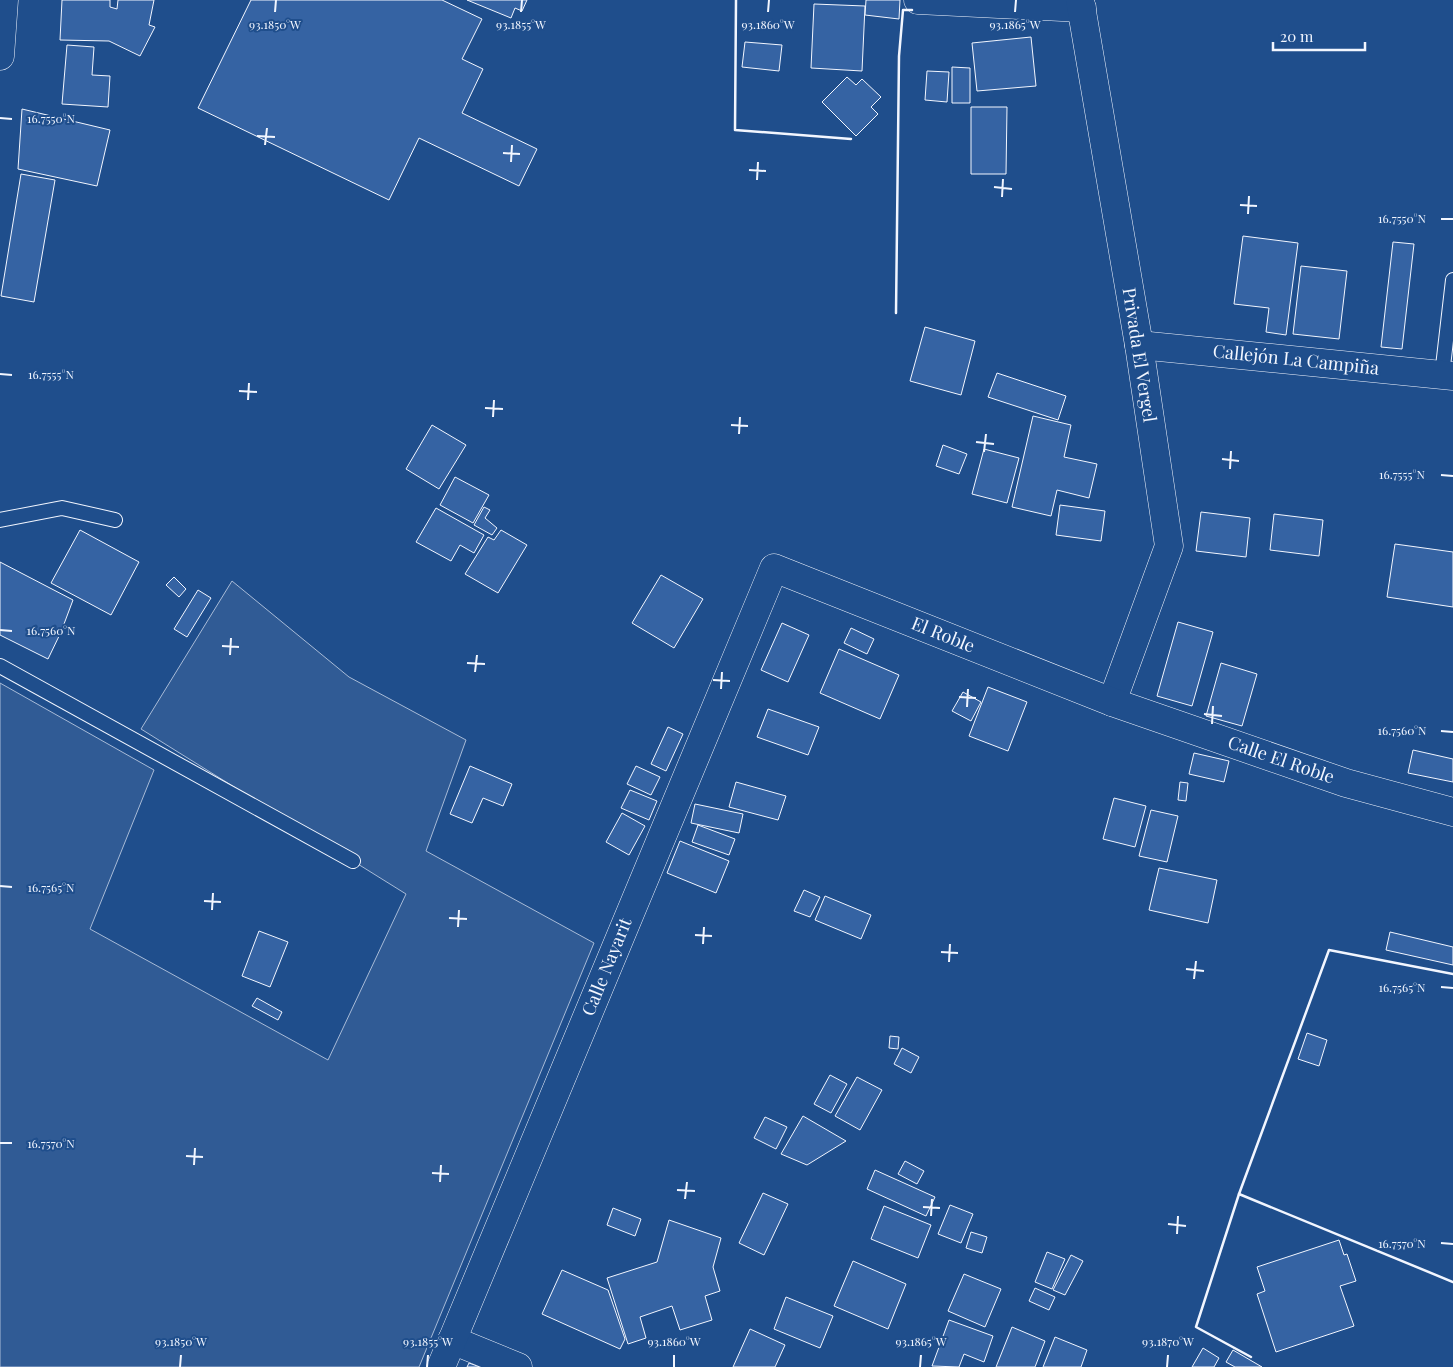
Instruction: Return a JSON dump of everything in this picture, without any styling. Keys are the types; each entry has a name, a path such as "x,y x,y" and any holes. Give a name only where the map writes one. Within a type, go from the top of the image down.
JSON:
{"street":[{"path":"0,56 4,0"},
{"path":"918,0 1081,4"},
{"name":"Privada El Vergel","path":"1081,4 1138,344 1169,546 1112,702"},
{"name":"Callejón La Campiña","path":"1138,344 1448,376"},
{"name":"El Roble","path":"774,568 1112,702"},
{"name":"Calle Nayarit","path":"441,1367 532,1153 624,925 774,568"},
{"name":"Calle El Roble","path":"1112,702 1346,783 1453,812"},
{"path":"452,1340 518,1367"}],"lane":[{"path":"1448,376 1453,280"},
{"path":"0,520 62,508 115,520"},
{"path":"0,666 353,861"}],"shaded area":[{"path":"232,581 349,677 466,740 426,851 594,943 419,1367 0,1367 0,683 154,770 90,929 328,1060 406,894 141,729"}],"building":[{"path":"62,0 110,0 110,7 117,9 118,0 154,0 149,25 155,27 140,56 109,41 60,40"},
{"path":"251,0 442,0 482,19 462,59 483,69 462,113 537,149 519,186 419,138 389,200 198,108"},
{"path":"467,0 527,0 522,11 515,8 511,18"},
{"path":"866,0 900,0 899,19 865,15"},
{"path":"814,4 865,6 862,71 811,68"},
{"path":"1031,37 1036,86 977,91 972,43"},
{"path":"745,42 782,45 779,71 742,67"},
{"path":"67,45 94,47 92,75 110,76 108,107 62,104"},
{"path":"952,67 970,68 970,103 952,103"},
{"path":"927,71 949,72 947,102 925,100"},
{"path":"847,77 856,85 862,79 881,97 871,107 878,114 856,136 822,102"},
{"path":"971,107 1007,107 1006,174 971,174"},
{"path":"22,109 110,130 97,186 18,169"},
{"path":"21,174 55,180 34,302 1,296"},
{"path":"1243,236 1298,243 1286,335 1266,332 1269,308 1234,304"},
{"path":"1393,242 1414,244 1402,349 1381,347"},
{"path":"1301,266 1347,271 1339,339 1293,334"},
{"path":"925,327 975,341 961,395 910,381"},
{"path":"997,373 1066,396 1058,420 988,397"},
{"path":"1033,416 1071,425 1064,457 1097,464 1089,498 1057,490 1051,516 1012,507"},
{"path":"432,425 466,445 439,489 406,469"},
{"path":"943,445 967,454 959,474 936,466"},
{"path":"984,449 1019,458 1007,503 972,494"},
{"path":"455,477 489,495 473,523 440,505"},
{"path":"1060,505 1105,511 1101,541 1056,535"},
{"path":"484,507 490,510 485,518 497,528 492,535 474,525"},
{"path":"436,508 484,535 474,553 460,545 451,561 416,542"},
{"path":"1201,512 1250,518 1246,557 1196,551"},
{"path":"1274,514 1323,520 1319,556 1270,550"},
{"path":"80,530 139,562 111,615 51,583"},
{"path":"501,530 527,545 498,593 465,574 488,537 494,540"},
{"path":"1395,544 1453,552 1453,607 1387,597"},
{"path":"0,562 73,600 48,659 0,635"},
{"path":"661,575 703,599 674,648 632,623"},
{"path":"174,577 186,589 179,597 166,585"},
{"path":"198,590 211,598 187,637 174,629"},
{"path":"1178,622 1213,632 1192,706 1157,696"},
{"path":"782,623 809,635 788,682 761,670"},
{"path":"851,628 874,639 867,654 844,643"},
{"path":"839,649 899,675 880,719 820,693"},
{"path":"1221,663 1257,674 1242,726 1206,716"},
{"path":"988,687 1027,702 1008,751 969,736"},
{"path":"963,692 981,702 971,721 952,711"},
{"path":"768,709 819,727 808,755 757,737"},
{"path":"668,727 683,734 666,771 651,764"},
{"path":"1413,750 1453,759 1453,782 1408,773"},
{"path":"1194,753 1229,761 1224,782 1189,774"},
{"path":"470,766 512,784 503,806 483,798 472,823 450,814"},
{"path":"636,766 660,777 651,795 627,784"},
{"path":"736,782 786,796 778,820 729,807"},
{"path":"1180,782 1188,783 1186,801 1178,800"},
{"path":"630,790 657,801 649,820 621,808"},
{"path":"1114,798 1146,806 1135,847 1103,839"},
{"path":"695,804 743,814 739,833 691,823"},
{"path":"1151,810 1178,816 1167,862 1139,856"},
{"path":"622,813 645,826 629,855 606,842"},
{"path":"698,825 735,839 729,855 692,842"},
{"path":"680,841 729,861 716,893 667,873"},
{"path":"1159,868 1217,880 1208,923 1149,910"},
{"path":"804,890 820,897 810,917 794,911"},
{"path":"825,896 871,915 861,939 815,920"},
{"path":"259,931 288,942 270,987 242,976"},
{"path":"1390,932 1453,947 1453,965 1386,950"},
{"path":"257,998 282,1012 278,1020 252,1006"},
{"path":"1307,1033 1327,1040 1319,1066 1298,1059"},
{"path":"890,1036 899,1037 898,1049 889,1048"},
{"path":"902,1048 919,1057 911,1073 894,1064"},
{"path":"830,1075 847,1084 831,1113 814,1104"},
{"path":"857,1077 882,1090 860,1130 835,1116"},
{"path":"803,1116 846,1141 807,1165 781,1154"},
{"path":"765,1117 787,1127 776,1149 754,1138"},
{"path":"905,1161 924,1171 917,1184 898,1174"},
{"path":"875,1170 935,1197 926,1216 867,1189"},
{"path":"763,1193 788,1204 764,1255 739,1243"},
{"path":"950,1205 973,1214 961,1243 938,1234"},
{"path":"884,1206 931,1225 918,1258 871,1239"},
{"path":"613,1208 641,1219 635,1236 607,1225"},
{"path":"669,1220 721,1238 713,1267 720,1291 705,1296 712,1320 680,1330 672,1306 640,1317 646,1338 628,1344 607,1278 657,1262"},
{"path":"971,1232 987,1237 982,1253 966,1248"},
{"path":"1339,1240 1344,1255 1347,1254 1356,1281 1340,1286 1354,1326 1276,1352 1257,1294 1265,1291 1257,1267"},
{"path":"1047,1252 1065,1259 1052,1289 1035,1282"},
{"path":"1071,1255 1083,1261 1065,1295 1053,1290"},
{"path":"853,1261 906,1284 888,1329 834,1306"},
{"path":"562,1270 608,1290 625,1339 620,1349 542,1314"},
{"path":"964,1274 1001,1289 985,1327 948,1311"},
{"path":"1035,1288 1055,1297 1049,1310 1029,1301"},
{"path":"786,1297 833,1316 820,1348 774,1329"},
{"path":"949,1320 993,1336 984,1362 964,1354 959,1367 932,1366"},
{"path":"1012,1327 1045,1341 1035,1367 996,1367"},
{"path":"750,1329 785,1345 775,1367 733,1367"},
{"path":"1055,1337 1087,1350 1081,1367 1043,1367"},
{"path":"1203,1348 1219,1358 1214,1367 1192,1367"},
{"path":"1233,1350 1262,1367 1235,1367 1226,1362"},
{"path":"469,1363 480,1367 467,1367"}],"wall":[{"path":"736,0 735,130 851,139"},
{"path":"896,313 899,56 903,10 912,10"},
{"path":"1251,1357 1196,1327 1239,1194 1329,950 1453,974"},
{"path":"1239,1194 1453,1282"}]}
